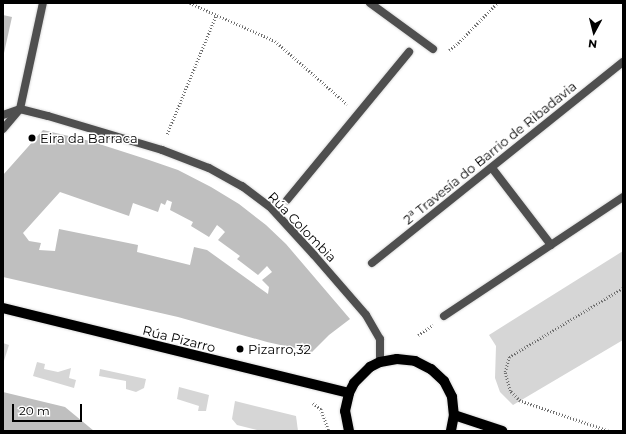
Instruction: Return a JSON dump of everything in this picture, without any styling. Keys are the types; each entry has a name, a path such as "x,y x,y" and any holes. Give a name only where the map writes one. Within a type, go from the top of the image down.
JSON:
{"main road":[{"name":"Rúa Pizarro","path":"3,308 349,393"},
{"path":"349,431 345,411 349,393 361,375 380,362 397,359 415,361 431,369 444,381 452,398 454,415 451,431"},
{"path":"454,415 502,431"}],"street":[{"path":"3,129 20,109 43,3"},
{"path":"370,3 433,49"},
{"path":"287,200 409,52"},
{"name":"2ª Travesía do Barrio de Ribadavia","path":"372,263 623,62"},
{"path":"3,115 20,109"},
{"name":"Rúa Colombia","path":"20,109 162,150 209,168 242,186 272,209 314,254 366,315 380,339 380,362"},
{"path":"492,168 551,245"},
{"path":"444,316 623,197"}],"path":[{"path":"190,3 275,41 358,114"},
{"path":"433,49 448,50 458,44 497,3"},
{"path":"167,134 216,14"},
{"path":"608,431 520,402 510,391 505,372 508,357 623,288"}],"shaded area":[{"path":"623,251 623,340 513,405 500,392 495,378 496,346 489,335"},
{"path":"3,343 9,345 3,364"},
{"path":"37,362 45,364 44,369 58,372 71,368 69,378 76,380 74,388 33,376"},
{"path":"100,369 146,379 144,388 136,392 126,389 126,381 99,376"},
{"path":"179,387 209,395 206,411 198,411 199,406 177,399"},
{"path":"235,401 296,416 298,431 261,431 237,425 232,419"}],"building":[{"path":"3,15 12,17 4,53 3,53"},
{"path":"43,130 90,141 178,170 211,187 239,204 266,225 286,244 350,319 329,335 312,352 267,342 178,317 3,277 3,175","holes":["60,192 129,216 133,203 158,212 161,203 165,205 167,200 172,202 170,210 193,222 191,226 209,237 217,225 225,232 218,240 240,256 237,259 258,275 267,266 272,272 262,280 269,287 268,294 207,250 194,247 190,265 137,252 138,245 59,229 55,251 39,250 41,243 29,241 23,233"]},
{"path":"3,392 65,407 94,431 3,431"}],"place":[{"name":"Eira da Barraca","path":"32,138"},
{"name":"Pizarro,32","path":"240,349"}]}
